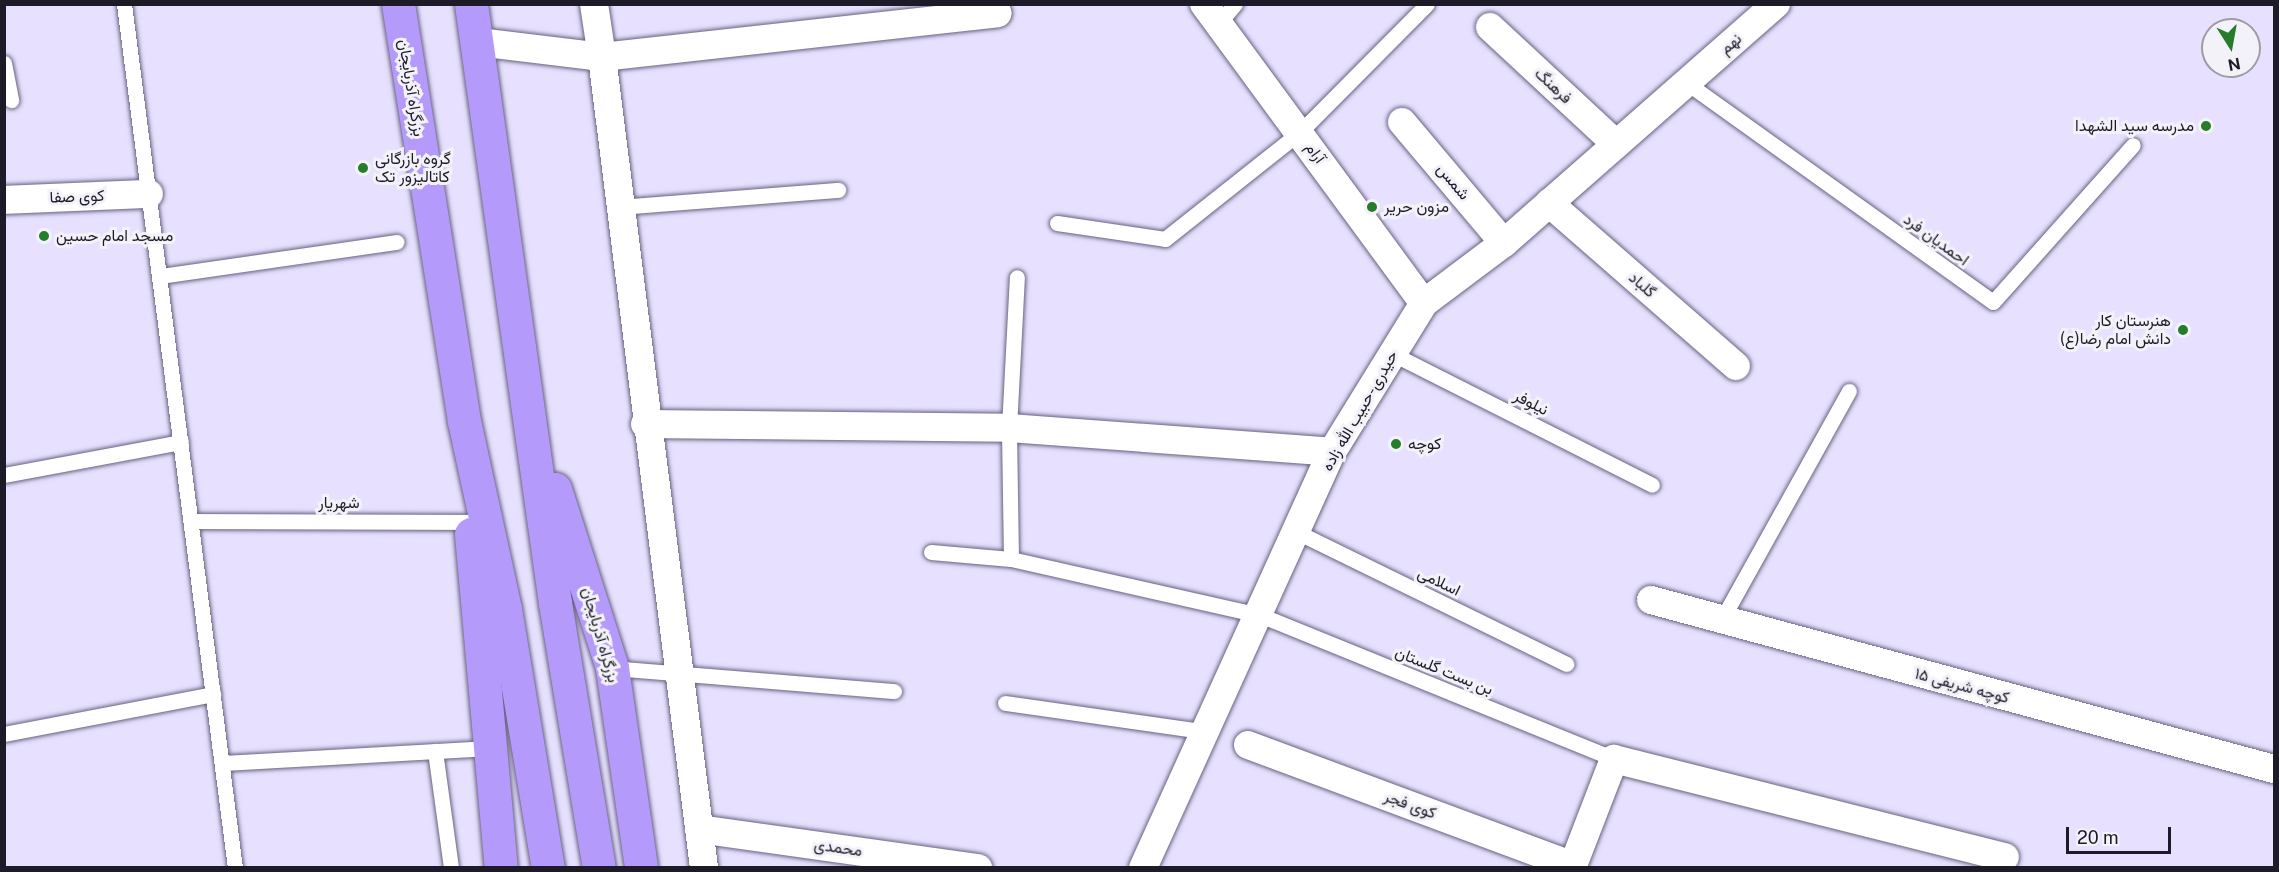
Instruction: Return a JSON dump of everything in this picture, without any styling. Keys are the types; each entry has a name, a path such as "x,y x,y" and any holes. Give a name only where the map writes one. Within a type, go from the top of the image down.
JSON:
{"highway":[{"name":"بزرگراه آذربایجان","path":"398,4 478,522 548,867"},
{"name":"بزرگراه آذربایجان","path":"471,4 530,410 555,603 599,867"},
{"name":"بزرگراه آذربایجان","path":"530,410 612,668 641,867"},
{"name":"بزرگراه آذربایجان","path":"478,522 487,748 501,867"}],"street":[{"path":"594,4 645,424 704,867"},
{"name":"نهم","path":"1687,83 1776,4"},
{"name":"آرام","path":"1219,11 1300,132 1424,303"},
{"path":"478,42 602,57 998,13"},
{"name":"فرهنگ","path":"1490,27 1616,144"},
{"name":"حیدری-حبیب الله زاده","path":"1143,867 1209,732 1332,452 1424,303 1504,243 1687,83"},
{"name":"شمس","path":"1402,122 1504,243"},
{"name":"کوی صفا","path":"4,200 149,194"},
{"name":"گلباد","path":"1549,203 1736,366"},
{"path":"645,424 1009,428 1332,452"},
{"name":"کوچه شریفی ۱۵","path":"1651,600 2274,769"},
{"name":"کوی فجر","path":"1248,745 1572,867"},
{"path":"1572,867 1614,759 2005,856"},
{"name":"محمدی","path":"699,829 978,867"}],"lane":[{"path":"124,4 236,867"},
{"path":"1057,223 1165,239 1300,132 1427,4"},
{"path":"4,63 11,100"},
{"name":"احمدیان فرد","path":"1687,83 1993,302 2133,145"},
{"path":"620,207 838,190"},
{"path":"160,276 398,242"},
{"path":"1011,559 1009,428 1017,277"},
{"name":"نیلوفر","path":"1393,354 1652,485"},
{"path":"1722,619 1849,391"},
{"path":"4,475 181,442"},
{"name":"شهریار","path":"191,521 478,522"},
{"name":"اسلامی","path":"1297,532 1566,664"},
{"name":"بن بست گلستان","path":"931,552 1011,559 1260,615 1614,759"},
{"path":"612,668 894,691"},
{"path":"4,734 213,694"},
{"path":"1005,703 1209,732"},
{"path":"222,763 487,748"},
{"path":"435,751 451,867"}],"place":[{"name":"مدرسه سید الشهدا","path":"2206,126"},
{"name":"گروه بازرگانی کاتالیزور تک","path":"363,168"},
{"name":"مزون حریر","path":"1372,207"},
{"name":"مسجد امام حسین","path":"44,236"},
{"name":"هنرستان کار دانش امام رضا(ع)","path":"2183,330"},
{"name":"کوچه","path":"1396,444"}]}
